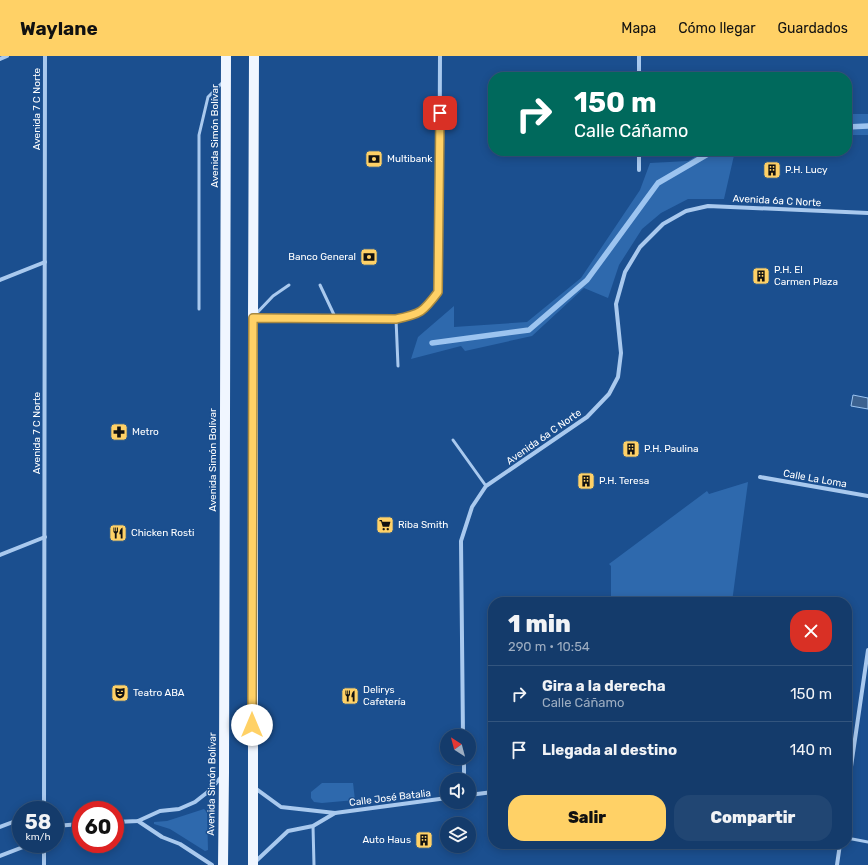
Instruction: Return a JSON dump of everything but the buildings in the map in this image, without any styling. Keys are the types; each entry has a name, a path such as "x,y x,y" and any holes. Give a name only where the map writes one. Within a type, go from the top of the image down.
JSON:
{"main road":[{"name":"Avenida Simón Bolívar","path":"223,865 226,56"},
{"path":"253,864 254,56"}],"street":[{"path":"0,59 7,56"},
{"name":"Avenida 7 C Norte","path":"44,801 45,56"},
{"path":"253,318 396,319 412,316 426,309 438,292 440,56"},
{"path":"638,56 639,72"},
{"path":"639,156 639,170"},
{"name":"Avenida 6a C Norte","path":"463,729 461,541 472,507 486,486 587,417 609,394 618,377 621,353 616,304 625,272 640,247 663,224 686,211 708,206 868,213"},
{"path":"0,280 45,262"},
{"name":"Calle La Loma","path":"760,477 868,496"},
{"path":"0,555 45,537"},
{"path":"852,760 868,650"},
{"path":"124,822 138,821 160,811 179,809 195,802 209,791 224,773"},
{"name":"Calle José Batalia","path":"253,787 281,807 334,813 440,799"},
{"path":"476,795 488,793"},
{"name":"Calle José Batalia","path":"253,864 288,831 313,826 334,813"},
{"path":"138,821 162,837 180,844 212,865"},
{"path":"0,827 12,823"},
{"path":"837,865 839,849"},
{"path":"0,856 12,851"},
{"path":"44,853 44,865"}],"lane":[{"path":"199,309 199,135 208,97 227,78"},
{"path":"320,284 336,319"},
{"path":"253,318 273,296 289,285"},
{"path":"396,319 398,366"},
{"path":"453,440 486,486"},
{"path":"313,826 314,865"},
{"path":"852,839 868,842"}],"shaded area":[{"path":"852,114 868,114 868,135 852,135"},
{"path":"696,156 734,156 724,199 688,199 661,213 642,229 619,265 608,298 584,288 532,336 465,351 461,346 411,359 418,337 454,306 454,327 527,322 581,278 640,190 650,163 688,161"},
{"path":"853,395 868,398 868,409 851,406"},
{"path":"748,482 733,597 611,597 611,566 609,564 707,491 709,494"},
{"path":"322,783 353,783 355,800 322,803 314,802 311,798 311,792"},
{"path":"204,809 207,812 208,850 205,851 170,829 154,824 154,822 167,821"}],"waterway":[{"path":"852,127 868,126"},
{"path":"432,343 529,330 587,280 658,183 704,156"}],"place":[{"name":"Multibank","path":"374,159"},
{"name":"P.H. Lucy","path":"772,170"},
{"name":"Banco General","path":"369,257"},
{"name":"P.H. El Carmen Plaza","path":"761,276"},
{"name":"Metro","path":"119,432"},
{"name":"P.H. Paulina","path":"631,449"},
{"name":"P.H. Teresa","path":"586,481"},
{"name":"Riba Smith","path":"385,525"},
{"name":"Chicken Rosti","path":"118,533"},
{"name":"Teatro ABA","path":"120,693"},
{"name":"Delirys Cafetería","path":"350,696"},
{"name":"Auto Haus","path":"424,840"}],"route":[{"path":"252,725 253,318 396,319 412,316 426,309 438,292 440,113"}]}
